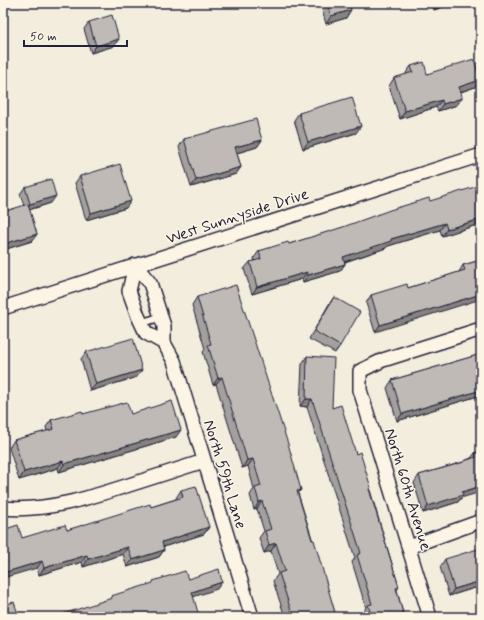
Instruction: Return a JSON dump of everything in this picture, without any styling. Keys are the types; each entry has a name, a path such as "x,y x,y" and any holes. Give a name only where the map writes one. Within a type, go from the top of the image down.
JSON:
{"street":[{"name":"West Sunnyside Drive","path":"3,308 481,155"},
{"name":"North 59th Lane","path":"135,265 150,283 164,326 164,342 174,361 252,617"},
{"path":"135,265 129,291 141,323 146,333 164,342"},
{"name":"North 60th Avenue","path":"430,617 360,390 360,371 383,360 481,329"},
{"path":"3,508 18,509 72,501 104,493 204,461"},
{"path":"409,547 481,521"}],"lane":[{"path":"141,323 161,318"}],"building":[{"path":"327,3 349,3 351,10 331,16"},
{"path":"112,15 119,39 96,46 89,22"},
{"path":"474,59 480,80 459,87 462,98 443,104 442,100 405,111 394,78 413,72 411,66 424,62 427,74"},
{"path":"352,97 361,126 308,142 299,113"},
{"path":"256,119 262,140 235,147 241,167 196,180 184,139"},
{"path":"120,164 131,201 91,213 80,176"},
{"path":"51,179 56,196 30,204 25,187"},
{"path":"481,185 481,219 447,229 445,223 391,239 391,241 343,257 345,264 308,275 307,272 257,287 250,262 261,259 259,251 288,242 289,244 429,198 430,201"},
{"path":"28,204 37,234 3,244 3,212"},
{"path":"481,260 481,294 380,325 371,295 407,284 408,288 465,270 463,265"},
{"path":"236,285 289,447 301,490 297,491 312,540 314,540 336,616 334,617 293,617 279,573 285,571 276,543 269,545 265,531 271,529 262,501 259,502 255,488 261,486 253,459 247,460 222,377 218,378 208,345 211,344 197,297"},
{"path":"334,297 360,312 340,346 314,331"},
{"path":"133,338 142,370 96,384 86,352"},
{"path":"481,354 481,390 402,414 392,380"},
{"path":"307,356 334,358 332,408 341,405 356,454 360,452 371,488 369,489 399,587 396,588 404,617 372,617 368,605 372,604 357,555 361,553 312,399 306,399"},
{"path":"172,401 181,430 64,464 63,461 24,472 14,440 54,429 51,420 82,411 83,414 127,402 131,414"},
{"path":"481,451 481,486 462,492 463,495 428,506 419,475 464,462 476,457 475,453"},
{"path":"196,486 209,527 162,542 164,550 132,560 128,547 88,559 87,555 44,568 42,561 3,573 3,530 18,525 22,538 65,525 67,530 150,504 151,507 183,497 181,490"},
{"path":"481,548 481,581 454,589 445,559"},
{"path":"219,569 222,582 192,592 199,616 196,617 54,617 112,598 111,596 185,571 188,579"},
{"path":"14,602 19,617 3,617 3,605"}]}
